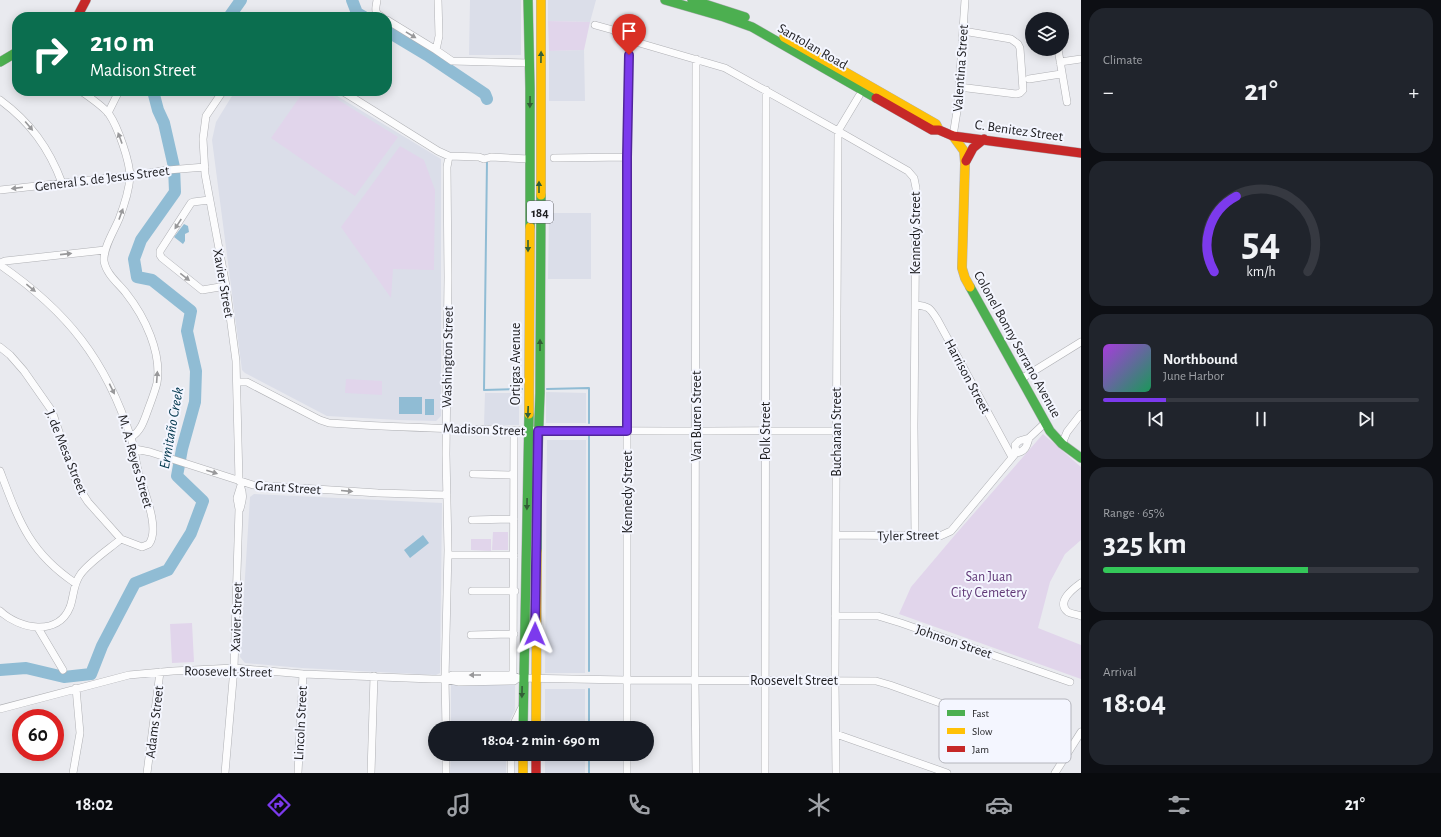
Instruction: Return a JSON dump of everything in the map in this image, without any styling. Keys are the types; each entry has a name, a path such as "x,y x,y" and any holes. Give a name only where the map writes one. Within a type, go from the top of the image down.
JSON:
{"main road":[{"path":"80,12 86,0"},
{"name":"Ortigas Avenue","path":"523,721 518,677 525,634 529,388 528,0"},
{"name":"Ortigas Avenue","path":"536,721 535,634 540,388 540,0"},
{"name":"Santolan Road","path":"665,0 724,17 752,27 932,130 939,130 953,136"},
{"name":"Santolan Road","path":"692,0 731,12 761,24 936,124 939,130"},
{"path":"0,62 12,55"},
{"name":"C. Benitez Street","path":"953,136 1081,153"},
{"name":"Colonel Bonny Serrano Avenue","path":"953,136 964,151 965,163 962,268 965,278 1050,431 1062,444 1081,458"},
{"path":"965,163 972,148 984,139"},
{"path":"523,761 523,773"},
{"path":"536,761 536,773"}],"street":[{"path":"376,12 377,0"},
{"path":"436,50 438,36 438,0"},
{"name":"Valentina Street","path":"953,136 958,105 965,0"},
{"path":"392,23 452,61 529,63"},
{"name":"Kennedy Street","path":"594,25 613,30 629,40 725,68 908,171 914,178 916,188 914,426 915,536"},
{"path":"959,87 1016,94 1023,90 1020,48 1015,41 1011,39 963,31"},
{"name":"Kennedy Street","path":"626,721 627,157 629,40"},
{"path":"1059,56 1067,102"},
{"name":"Van Buren Street","path":"696,59 696,773"},
{"path":"1060,62 1081,59"},
{"path":"1029,79 1061,74"},
{"name":"Polk Street","path":"765,773 766,90"},
{"path":"87,96 108,113 123,146 130,176 126,200 105,250 104,262 110,275 138,309 153,343 156,359 157,383 152,399 143,423 138,432 131,437"},
{"path":"108,113 116,96"},
{"name":"Xavier Street","path":"220,96 206,116 203,139 209,200 226,286 236,361 240,484 243,494 240,509 234,668 225,773"},
{"path":"350,96 438,151 449,156 528,159"},
{"path":"838,131 859,96"},
{"path":"0,100 28,123 44,144 57,169 62,183"},
{"name":"Buchanan Street","path":"836,773 835,616 838,131"},
{"name":"Washington Street","path":"446,721 445,679 448,555 446,428 448,281 447,167 449,156"},
{"path":"554,158 627,157"},
{"name":"General S. de Jesus Street","path":"0,190 130,176 205,166"},
{"path":"209,200 191,203 160,251 160,255 202,290 226,286"},
{"path":"0,264 5,261 105,250"},
{"name":"M. A. Reyes Street","path":"0,264 43,298 69,324 100,365 110,383 135,449 138,474 152,518 153,537 149,544 142,547 121,539"},
{"name":"Harrison Street","path":"915,305 926,306 932,310 938,319 1014,455"},
{"path":"1020,379 1081,342"},
{"name":"J. de Mesa Street","path":"0,347 10,355 24,371 52,411 79,488 92,507 121,539"},
{"name":"Madison Street","path":"237,382 247,382 320,420 329,422 514,431 836,431"},
{"path":"1062,444 1067,432 1081,414"},
{"name":"Tyler Street","path":"836,535 940,536 951,531 1014,455 1022,452 1026,447 1029,438 1045,423"},
{"path":"514,431 514,634 518,677"},
{"name":"Grant Street","path":"135,449 176,460 240,484 370,493 447,495"},
{"path":"0,471 18,518 31,542 52,566 75,583"},
{"path":"473,474 513,474"},
{"path":"472,520 514,519"},
{"path":"0,611 3,619 38,628 48,627 55,624 66,614 70,606 75,583 83,571 121,539"},
{"path":"448,555 514,555"},
{"path":"1081,583 1068,593 1065,600 1065,607 1068,612 1081,616"},
{"path":"472,591 514,591"},
{"name":"Johnson Street","path":"835,616 878,616 1070,682"},
{"path":"38,628 63,670"},
{"path":"471,635 514,634"},
{"name":"Roosevelt Street","path":"0,709 129,675 234,668 303,674 445,679 452,675 459,678 518,677 536,679 876,681 890,684 939,702"},
{"name":"Adams Street","path":"147,773 160,672"},
{"name":"Lincoln Street","path":"298,773 303,674"},
{"path":"371,773 374,676"},
{"path":"73,773 80,733 76,688"},
{"path":"515,721 522,707"},
{"path":"1071,748 1081,732"},
{"path":"836,734 947,773"},
{"path":"446,761 446,773"},
{"path":"511,761 511,773"},
{"path":"627,761 627,773"},
{"path":"1055,773 1061,763"}],"shaded area":[{"path":"470,0 521,0 521,55 469,55"},
{"path":"548,0 596,0 590,22 548,21"},
{"path":"584,50 585,101 549,101 549,51"},
{"path":"232,96 337,96 441,159 441,416 436,421 327,416 245,373 242,370 212,140 216,122"},
{"path":"549,213 591,213 591,279 548,279"},
{"path":"546,392 586,393 586,423 546,423"},
{"path":"485,393 519,393 519,425 484,425"},
{"path":"547,440 586,440 585,673 545,673"},
{"path":"254,494 442,503 440,673 436,675 302,668 245,663 240,657 250,497"},
{"path":"451,684 515,684 515,710 510,721 451,721"},
{"path":"545,689 585,689 585,721 545,721"},
{"path":"451,761 506,761 506,773 450,773"},
{"path":"545,761 585,761 585,773 545,773"}],"green space":[{"path":"548,21 590,22 584,50 549,51"},
{"path":"300,96 332,96 398,137 355,196 271,138"},
{"path":"400,146 424,160 435,190 434,270 393,269 391,298 341,227"},
{"path":"346,379 382,381 382,395 345,393"},
{"name":"San Juan City Cemetery","path":"1043,434 1081,467 1081,540 1065,554 1050,582 1038,628 1081,645 1081,679 899,614 911,587"},
{"path":"493,532 508,532 508,550 492,550"},
{"path":"471,539 491,539 491,551 471,550"},
{"path":"192,623 194,662 172,663 170,624"}],"water":[{"path":"184,224 188,226 189,232 185,234 185,241 183,244 174,237"},
{"path":"399,397 422,397 422,414 399,414"},
{"path":"425,399 434,399 434,415 425,415"},
{"path":"423,535 429,543 410,558 404,550"}],"waterway":[{"name":"Ermitaño Creek","path":"233,12 241,0"},
{"path":"352,0 357,12"},
{"path":"392,34 427,55 485,94 487,99"},
{"name":"Ermitaño Creek","path":"0,670 26,668 64,677 91,674 102,646 135,583 168,570 191,533 203,501 177,476 182,449 195,402 196,371 187,331 191,311 152,280 137,277 134,259 141,240 175,192 174,167 164,123 158,110 154,96"},
{"path":"487,161 484,390 522,389"},
{"path":"547,389 589,388 589,423"},
{"path":"589,436 589,671"},
{"path":"589,689 589,721"},
{"path":"589,761 589,773"}],"traffic: fast":[{"path":"528,0 530,88 530,227"},
{"path":"665,0 724,17 752,27 876,98"},
{"path":"692,0 745,17"},
{"path":"0,62 12,55"},
{"path":"537,551 537,476 540,393 541,195"},
{"path":"970,287 1050,431 1062,444 1081,458"},
{"path":"523,721 529,414"}],"traffic: slow":[{"path":"541,0 541,195"},
{"path":"784,37 936,124 939,130"},
{"path":"953,136 964,151 965,163 962,268 970,287"},
{"path":"529,414 530,227"},
{"path":"536,721 537,551"},
{"path":"523,761 523,773"}],"traffic: jam":[{"path":"80,12 86,0"},
{"path":"876,98 932,130 939,130 953,136 1081,153"},
{"path":"966,161 973,148 984,139"},
{"path":"536,761 536,773"}],"route":[{"path":"535,634 538,431 627,431 627,157 629,55"}]}
